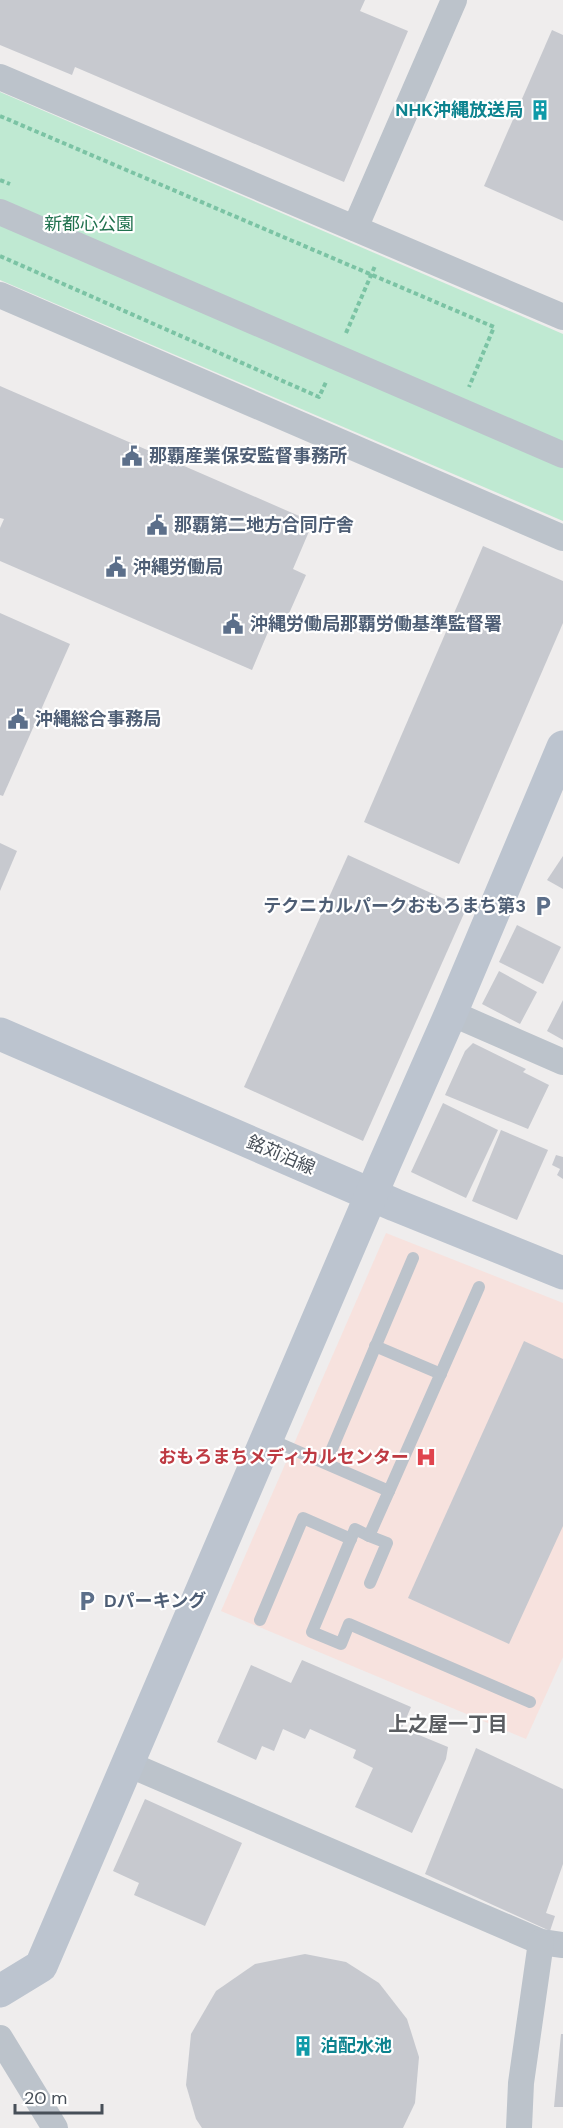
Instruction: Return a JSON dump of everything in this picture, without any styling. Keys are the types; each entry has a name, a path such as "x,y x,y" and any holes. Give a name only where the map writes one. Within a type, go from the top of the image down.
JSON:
{"street":[{"path":"355,228 454,0"},
{"path":"0,76 563,316"},
{"path":"0,212 563,455"},
{"path":"0,295 563,538"},
{"path":"0,1991 41,1966 563,747"},
{"path":"451,1013 563,1062"},
{"name":"銘苅泊線","path":"0,1034 372,1194 563,1273"},
{"path":"128,1764 552,1943 521,2083 519,2128"},
{"path":"0,2038 56,2128"}],"lane":[{"path":"326,1463 413,1258"},
{"path":"369,1536 479,1287"},
{"path":"375,1346 441,1374"},
{"path":"267,1438 389,1491"},
{"path":"260,1620 303,1518 351,1539"},
{"path":"370,1583 387,1543 355,1529 312,1632 341,1644 349,1624 530,1702"}],"path":[{"path":"0,116 494,327 459,411"},
{"path":"0,256 320,397 386,241"}],"shaded area":[{"name":"おもろまちメディカルセンター","path":"386,1233 563,1303 563,1657 526,1739 221,1611"}],"green space":[{"name":"新都心公園","path":"0,92 563,334 563,521 0,280"}],"building":[{"path":"0,0 365,0 360,11 408,31 344,182 75,67 72,75 0,45"},
{"name":"NHK沖縄放送局","path":"552,30 563,35 563,221 484,186"},
{"name":"那覇第二地方合同庁舎","path":"0,386 313,522 293,569 306,575 287,618 276,613 252,670 0,561 0,528 4,519 0,518"},
{"path":"483,546 563,581 563,623 459,864 364,822"},
{"name":"沖縄総合事務局","path":"0,613 70,644 3,796 0,795"},
{"path":"0,843 17,851 0,891"},
{"path":"348,855 466,909 363,1141 244,1087"},
{"path":"563,856 563,889 547,880"},
{"path":"517,925 561,947 543,984 499,962"},
{"path":"499,971 537,992 520,1024 482,1004"},
{"path":"563,1000 563,1040 547,1031"},
{"path":"473,1043 526,1069 523,1072 549,1085 528,1129 445,1095 465,1051"},
{"path":"443,1103 498,1130 466,1198 411,1172"},
{"path":"501,1130 548,1150 517,1220 472,1201"},
{"path":"556,1155 563,1157 563,1179 557,1175 560,1169 552,1165"},
{"path":"524,1341 563,1359 563,1526 509,1644 408,1598"},
{"path":"302,1660 411,1707 402,1728 448,1747 446,1759 412,1833 355,1807 373,1768 353,1758 356,1750 310,1729 305,1739 283,1729 274,1751 262,1746 256,1760 217,1742 251,1665 291,1683"},
{"path":"476,1748 563,1789 563,1864 546,1913 555,1916 550,1931 425,1874"},
{"path":"145,1799 242,1843 205,1926 134,1895 139,1883 113,1871"},
{"name":"泊配水池","path":"305,1954 346,1962 379,1983 407,2019 419,2057 415,2103 403,2128 202,2128 196,2119 186,2085 191,2034 216,1991 255,1964"},
{"path":"561,2034 563,2034 563,2107 554,2107"}],"place":[{"name":"NHK沖縄放送局","path":"540,110"},
{"name":"那覇産業保安監督事務所","path":"132,456"},
{"name":"那覇第二地方合同庁舎","path":"157,525"},
{"name":"沖縄労働局","path":"116,567"},
{"name":"沖縄労働局那覇労働基準監督署","path":"233,624"},
{"name":"沖縄総合事務局","path":"18,719"},
{"name":"テクニカルパークおもろまち第3","path":"543,906"},
{"name":"おもろまちメディカルセンター","path":"426,1457"},
{"name":"Dパーキング","path":"87,1601"},
{"name":"泊配水池","path":"303,2046"}],"district":[{"name":"上之屋一丁目","path":"448,1724"}]}
